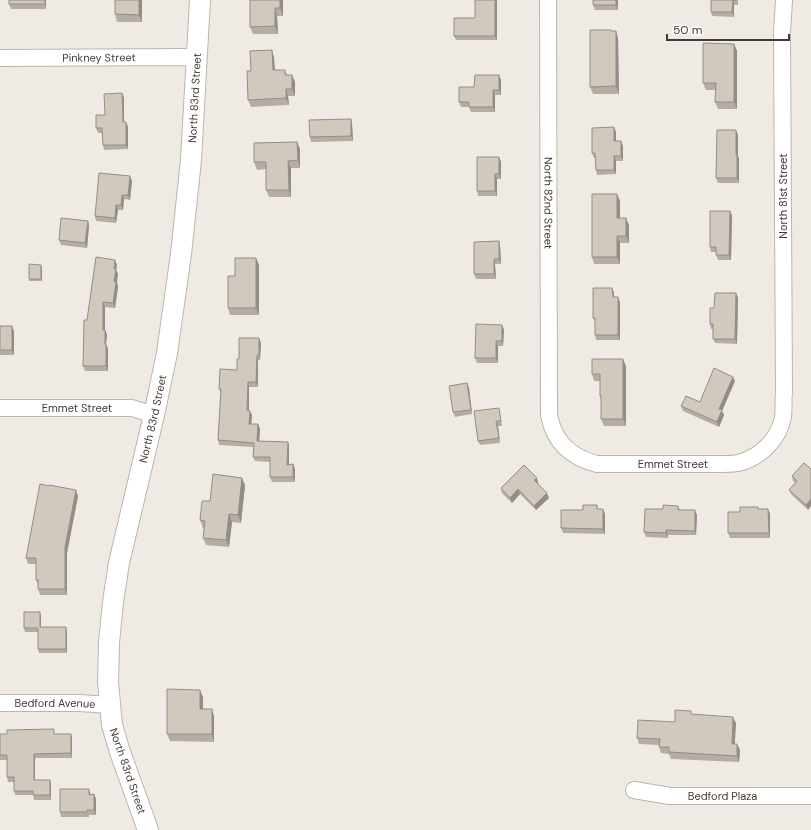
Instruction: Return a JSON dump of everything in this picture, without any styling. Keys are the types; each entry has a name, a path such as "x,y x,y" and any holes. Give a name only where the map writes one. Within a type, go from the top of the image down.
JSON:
{"street":[{"name":"North 83rd Street","path":"148,830 112,725 108,682 109,643 119,564 167,353 181,254 191,160 198,58 200,0"},
{"name":"North 82nd Street","path":"548,0 549,406"},
{"name":"North 81st Street","path":"784,0 782,33 784,392"},
{"name":"Pinkney Street","path":"0,58 198,58"},
{"name":"Emmet Street","path":"549,406 551,424 555,434 572,454 585,462 597,464 723,464 738,463 752,458 766,448 775,438 783,416 784,392"},
{"name":"Emmet Street","path":"0,408 132,408 154,415"},
{"name":"Bedford Avenue","path":"0,703 80,703 110,705"},
{"name":"Bedford Plaza","path":"634,790 670,796 811,796"}],"building":[{"path":"9,0 45,0 45,4 9,4"},
{"path":"115,0 139,0 139,15 115,14"},
{"path":"250,0 280,0 280,8 275,8 275,26 250,27"},
{"path":"475,0 495,0 495,36 454,36 454,18 475,18"},
{"path":"593,0 616,0 616,5 593,5"},
{"path":"711,0 733,0 732,12 711,12"},
{"path":"590,30 616,31 616,86 590,87"},
{"path":"703,43 734,44 734,102 715,102 716,83 703,83"},
{"path":"272,50 273,70 285,70 285,75 292,75 292,89 286,89 286,98 248,100 247,71 251,71 250,51"},
{"path":"475,75 499,75 499,90 493,90 493,107 469,107 469,102 459,102 459,87 474,87"},
{"path":"122,93 123,122 126,122 126,145 103,145 102,128 96,128 96,115 105,115 104,94"},
{"path":"351,119 351,136 310,137 309,120"},
{"path":"614,127 614,141 621,141 621,156 614,156 614,170 596,170 595,153 592,153 592,128"},
{"path":"717,130 736,130 737,178 716,178"},
{"path":"297,142 298,160 288,161 289,190 266,190 266,162 254,162 254,143"},
{"path":"477,157 499,157 499,174 495,174 495,191 477,191"},
{"path":"99,173 130,176 128,195 122,195 121,205 116,205 115,218 95,216"},
{"path":"592,194 617,194 617,218 626,218 626,236 617,236 617,257 592,257"},
{"path":"710,211 730,211 729,255 716,255 716,247 710,247"},
{"path":"61,218 88,221 85,243 59,240"},
{"path":"499,241 499,259 494,259 494,274 474,274 474,242"},
{"path":"96,257 115,260 114,269 116,269 113,303 103,302 103,330 105,330 106,366 83,366 84,320 87,320"},
{"path":"235,258 256,258 256,308 228,308 228,276 235,276"},
{"path":"29,264 41,265 41,279 29,279"},
{"path":"593,288 612,288 613,297 618,297 618,335 595,335 595,318 593,318"},
{"path":"715,293 736,293 735,339 713,339 713,324 710,324 710,308 714,308"},
{"path":"476,324 502,325 502,341 496,341 496,358 475,358"},
{"path":"0,326 12,326 12,350 0,350"},
{"path":"239,338 259,338 256,382 248,382 247,410 250,411 249,424 258,424 257,441 288,442 287,465 293,464 293,477 270,477 270,457 253,457 254,443 218,440 221,389 219,389 220,369 237,370 237,359 239,359"},
{"path":"592,359 623,359 623,419 601,419 600,374 592,374"},
{"path":"714,368 733,377 719,409 722,410 717,422 681,406 686,396 700,402"},
{"path":"467,383 471,410 453,412 449,386"},
{"path":"499,408 501,421 496,421 499,438 478,441 474,411"},
{"path":"804,463 811,469 811,499 806,505 789,490 797,481 792,476"},
{"path":"524,465 537,478 534,480 547,493 534,506 518,489 510,498 501,488"},
{"path":"213,474 242,478 238,515 229,514 226,540 203,538 205,521 200,520 202,501 210,501"},
{"path":"40,484 76,490 65,547 65,589 38,589 38,580 36,580 36,558 26,558"},
{"path":"583,505 597,505 597,509 603,509 603,529 561,528 561,510 583,510"},
{"path":"663,505 678,506 678,510 695,510 695,531 666,530 666,533 644,532 645,509 663,509"},
{"path":"740,507 758,507 758,509 768,509 769,533 728,533 728,512 740,512"},
{"path":"24,612 40,612 40,627 66,627 66,649 38,649 38,628 24,628"},
{"path":"167,689 200,690 200,709 212,709 212,734 167,734"},
{"path":"675,710 691,711 691,714 733,717 732,744 737,744 737,756 669,752 669,747 659,747 660,739 637,738 638,720 675,722"},
{"path":"54,729 54,734 71,734 71,753 34,754 34,780 50,780 50,795 33,795 33,791 14,791 14,777 7,777 7,755 0,755 0,734 7,734 7,730"},
{"path":"60,789 89,789 89,795 94,794 94,810 87,810 87,812 60,812"}]}
